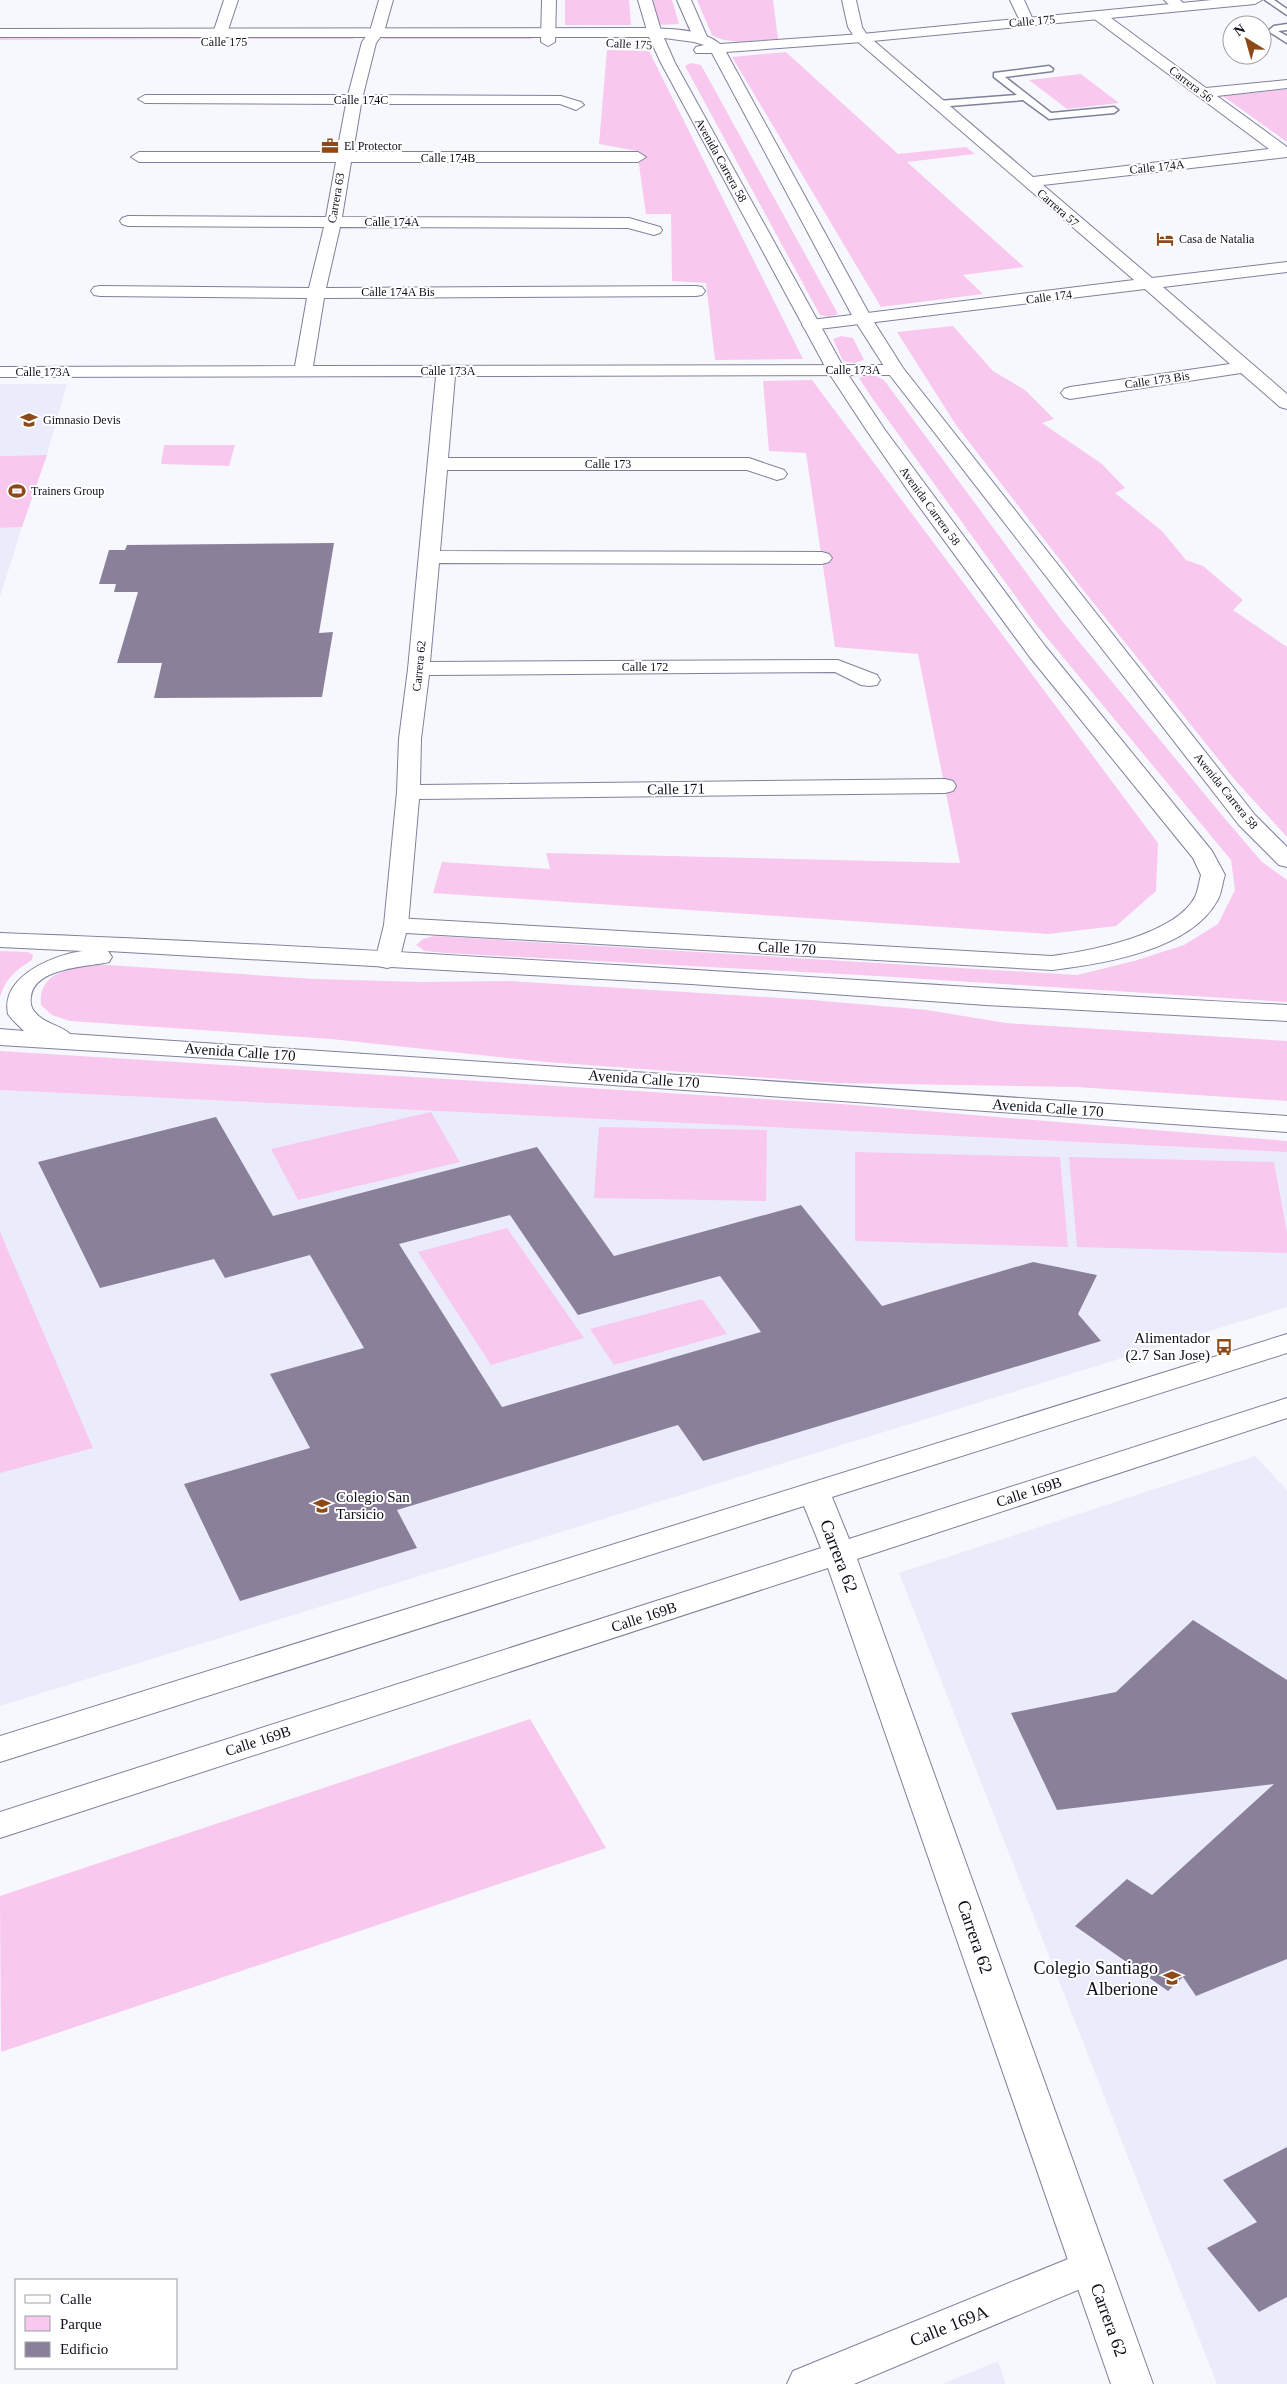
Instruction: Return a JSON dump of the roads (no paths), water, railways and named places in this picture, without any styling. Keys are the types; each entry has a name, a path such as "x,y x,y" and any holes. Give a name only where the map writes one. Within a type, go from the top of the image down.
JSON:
{"street":[{"path":"218,37 231,0"},
{"name":"Carrera 63","path":"303,371 316,293 333,222 354,100 386,0"},
{"path":"548,37 549,0"},
{"name":"Avenida Carrera 58","path":"645,0 813,329 836,370 920,494 1031,643 1204,856 1213,875 1206,900 1191,915 1172,928"},
{"name":"Avenida Carrera 58","path":"684,0 866,323 896,370 1247,820 1287,860"},
{"name":"Carrera 57","path":"849,0 855,27 862,38 1287,403"},
{"path":"1017,0 1027,22"},
{"name":"Calle 175","path":"0,33 218,37 548,37 616,42 670,51 713,50 862,38 1098,15 1176,4 1255,0"},
{"name":"Carrera 56","path":"1098,15 1286,153"},
{"name":"Calle 175","path":"0,43 59,48 218,37"},
{"path":"670,51 704,57 713,50"},
{"path":"1202,93 1287,84"},
{"name":"Calle 174C","path":"145,99 561,100 576,105"},
{"name":"Calle 174A","path":"1028,182 1286,153"},
{"name":"Calle 174B","path":"138,157 343,159 638,157"},
{"name":"Calle 174A","path":"128,221 629,223 654,230"},
{"name":"Calle 174","path":"1152,289 1287,268"},
{"name":"Calle 174","path":"813,329 1152,289 1287,277"},
{"name":"Calle 174A Bis","path":"100,291 316,293 696,291"},
{"name":"Calle 173 Bis","path":"1070,393 1245,367"},
{"name":"Calle 173A","path":"0,372 896,370"},
{"name":"Carrera 62","path":"387,961 396,924 408,792 410,739 419,669 446,371"},
{"name":"Calle 173","path":"438,464 749,464 777,474"},
{"path":"429,557 822,558"},
{"name":"Calle 172","path":"419,669 838,666 868,680"},
{"name":"Calle 171","path":"408,792 945,786"},
{"name":"Calle 170","path":"396,924 1052,963 1084,960 1117,952 1172,928"},
{"path":"0,940 106,944 387,961 691,976 1282,1014"},
{"path":"70,1041 36,1028 20,1012 19,993 28,980 44,969 65,961 88,956 334,958"},
{"name":"Avenida Calle 170","path":"0,1037 408,1062 1287,1124"},
{"path":"946,1100 1159,1102 1287,1110"},
{"path":"0,1749 1287,1343"},
{"name":"Calle 169B","path":"0,1824 1287,1408"},
{"name":"Carrera 62","path":"814,1492 839,1554 1132,2384"},
{"name":"Calle 169A","path":"808,2384 1090,2268"}],"lane":[{"path":"1269,0 1287,13"},
{"path":"1287,27 1277,28 1272,31 1287,40"},
{"path":"1049,69 997,75 1050,116 1114,110"},
{"path":"938,104 1025,97"}],"place":[{"name":"El Protector","path":"330,146"},
{"name":"Casa de Natalia","path":"1165,239"},
{"name":"Gimnasio Devis","path":"29,420"},
{"name":"Trainers Group","path":"17,491"},
{"name":"Alimentador (2.7 San Jose)","path":"1224,1347"},
{"name":"Colegio San Tarsicio","path":"322,1506"},
{"name":"Colegio Santiago Alberione","path":"1172,1978"}]}
